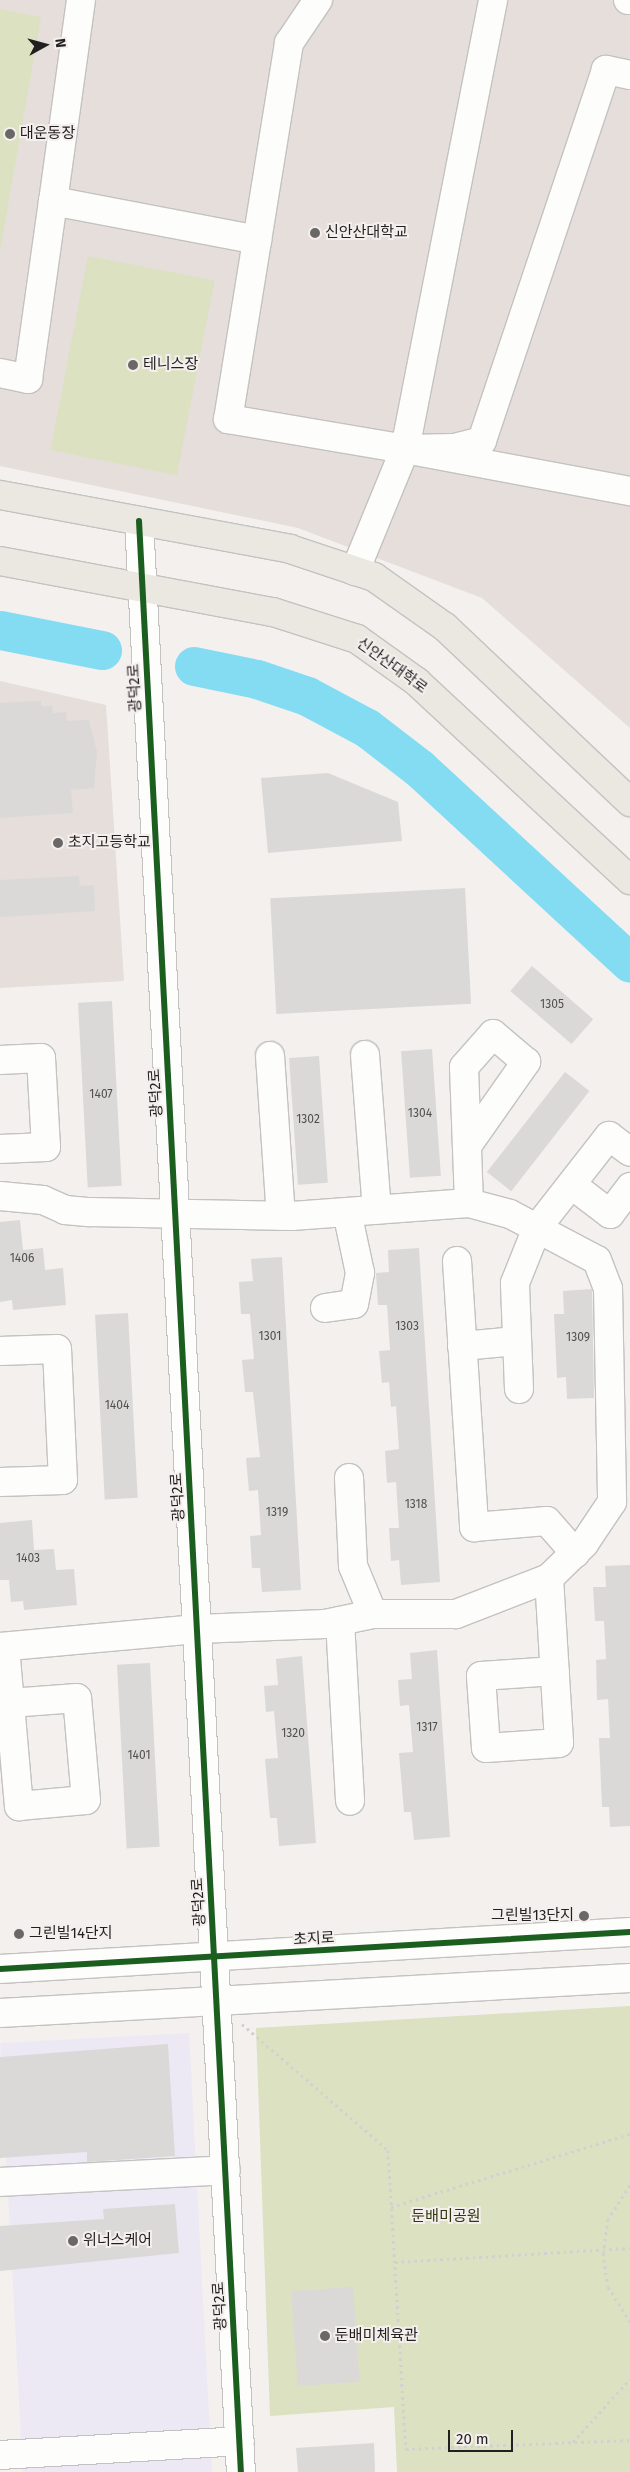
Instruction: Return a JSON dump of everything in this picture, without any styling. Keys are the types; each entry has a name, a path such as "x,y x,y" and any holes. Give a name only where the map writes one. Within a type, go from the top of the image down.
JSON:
{"main road":[{"path":"0,495 290,550 374,577 445,627 630,802"},
{"name":"신안산대학로","path":"0,561 273,612 357,639 418,682 630,880"}],"street":[{"path":"0,374 28,378 80,0"},
{"path":"318,0 289,43 228,419 405,449 630,491"},
{"path":"355,571 405,449 493,0"},
{"path":"405,449 454,448 482,441 606,70 630,75"},
{"path":"53,201 257,240"},
{"name":"광덕2로","path":"139,521 241,2472"},
{"path":"270,1056 282,1216"},
{"path":"365,1056 377,1210"},
{"path":"0,1060 41,1058 46,1147 0,1150"},
{"path":"519,1389 515,1283 536,1228 609,1136 630,1152"},
{"path":"467,1146 469,1204"},
{"path":"572,1185 610,1214 630,1186"},
{"path":"0,1196 43,1200 73,1211 175,1210 282,1216 469,1204 510,1214 597,1260 619,1292 612,1502 575,1553 549,1578 456,1614 373,1614 340,1621 197,1628 3,1647 10,1703"},
{"path":"325,1308 354,1304 360,1273 347,1212"},
{"path":"457,1261 474,1527 547,1521 575,1553"},
{"path":"462,1346 517,1341"},
{"path":"0,1351 57,1349 63,1480 0,1482"},
{"path":"349,1478 353,1566 373,1614"},
{"path":"549,1578 555,1671"},
{"path":"340,1621 350,1801"},
{"name":"초지로","path":"0,1969 214,1958 630,1932"},
{"path":"0,2014 630,1978"},
{"path":"0,2182 226,2170"},
{"path":"0,2455 240,2441"}],"path":[{"path":"217,2002 388,2150 406,2450 630,2440"},
{"path":"391,2207 630,2134"},
{"path":"630,2185 608,2219 603,2250 608,2287 630,2322"},
{"path":"395,2262 630,2248"},
{"path":"572,2443 630,2378"}],"shaded area":[{"name":"신안산대학교","path":"0,0 630,0 630,728 482,598 298,528 0,466"},
{"name":"초지고등학교","path":"0,681 106,705 124,981 0,988"},
{"path":"189,2033 212,2472 23,2472 0,2043"}],"green space":[{"name":"대운동장","path":"0,9 41,17 0,251"},
{"name":"테니스장","path":"88,256 215,281 177,475 50,450"},
{"name":"둔배미공원","path":"630,2006 630,2472 397,2472 394,2407 270,2416 256,2028"}],"building":[{"name":"초지고등학교","path":"41,701 41,706 52,706 53,713 66,712 67,721 89,720 97,752 94,788 71,790 73,813 0,818 0,703"},
{"path":"328,773 398,802 402,841 268,853 261,778"},
{"name":"초지고등학교","path":"79,876 80,886 94,885 95,911 0,917 0,880"},
{"path":"465,888 471,1004 276,1014 270,898"},
{"path":"532,966 593,1019 571,1044 510,991"},
{"path":"112,1001 122,1186 88,1188 78,1003"},
{"path":"432,1049 441,1176 410,1178 401,1051"},
{"path":"319,1056 328,1183 298,1185 289,1058"},
{"path":"565,1072 589,1091 511,1191 487,1172"},
{"path":"20,1220 23,1250 43,1248 45,1270 63,1268 66,1305 13,1310 12,1300 0,1302 0,1222"},
{"path":"419,1248 440,1582 401,1585 399,1560 391,1561 389,1528 399,1528 396,1482 387,1483 385,1451 399,1449 396,1406 391,1407 389,1382 382,1383 379,1351 390,1350 387,1305 378,1305 376,1273 389,1272 388,1250"},
{"path":"282,1257 301,1590 262,1592 260,1568 252,1568 250,1536 261,1535 258,1490 249,1491 246,1458 260,1457 253,1392 245,1392 242,1360 254,1359 250,1314 241,1314 239,1282 253,1281 251,1259"},
{"path":"592,1289 594,1398 567,1399 566,1377 557,1378 554,1314 564,1314 563,1291"},
{"path":"128,1313 138,1498 105,1499 95,1315"},
{"path":"32,1520 34,1550 54,1549 56,1570 74,1569 77,1605 24,1610 23,1601 11,1602 9,1580 0,1580 0,1523"},
{"path":"630,1565 630,1826 610,1827 609,1807 602,1807 599,1738 610,1738 608,1699 597,1700 596,1660 606,1659 604,1621 595,1621 593,1587 606,1587 605,1566"},
{"path":"437,1650 450,1837 414,1840 411,1812 404,1812 399,1753 413,1752 409,1705 400,1706 398,1680 412,1679 410,1653"},
{"path":"302,1656 316,1843 279,1846 277,1818 270,1818 265,1759 278,1758 274,1711 266,1712 264,1686 278,1685 276,1659"},
{"path":"150,1663 160,1847 127,1848 117,1665"},
{"path":"168,2044 175,2156 87,2162 87,2152 0,2158 0,2057"},
{"path":"175,2204 179,2253 0,2271 0,2226 104,2219 103,2209"},
{"name":"둔배미체육관","path":"353,2287 360,2382 298,2386 291,2291"},
{"path":"374,2443 375,2472 298,2472 296,2448"}],"waterway":[{"path":"0,630 102,650"},
{"path":"194,666 257,679 307,696 367,728 419,768 630,963"}],"cycle path":[{"path":"139,521 241,2472"},
{"path":"0,1969 630,1932"}],"place":[{"name":"대운동장","path":"10,134"},
{"name":"신안산대학교","path":"315,233"},
{"name":"테니스장","path":"133,365"},
{"name":"초지고등학교","path":"58,843"},
{"name":"그린빌13단지","path":"584,1916"},
{"name":"그린빌14단지","path":"19,1934"},
{"name":"위너스케어","path":"73,2241"},
{"name":"둔배미체육관","path":"325,2336"}]}
